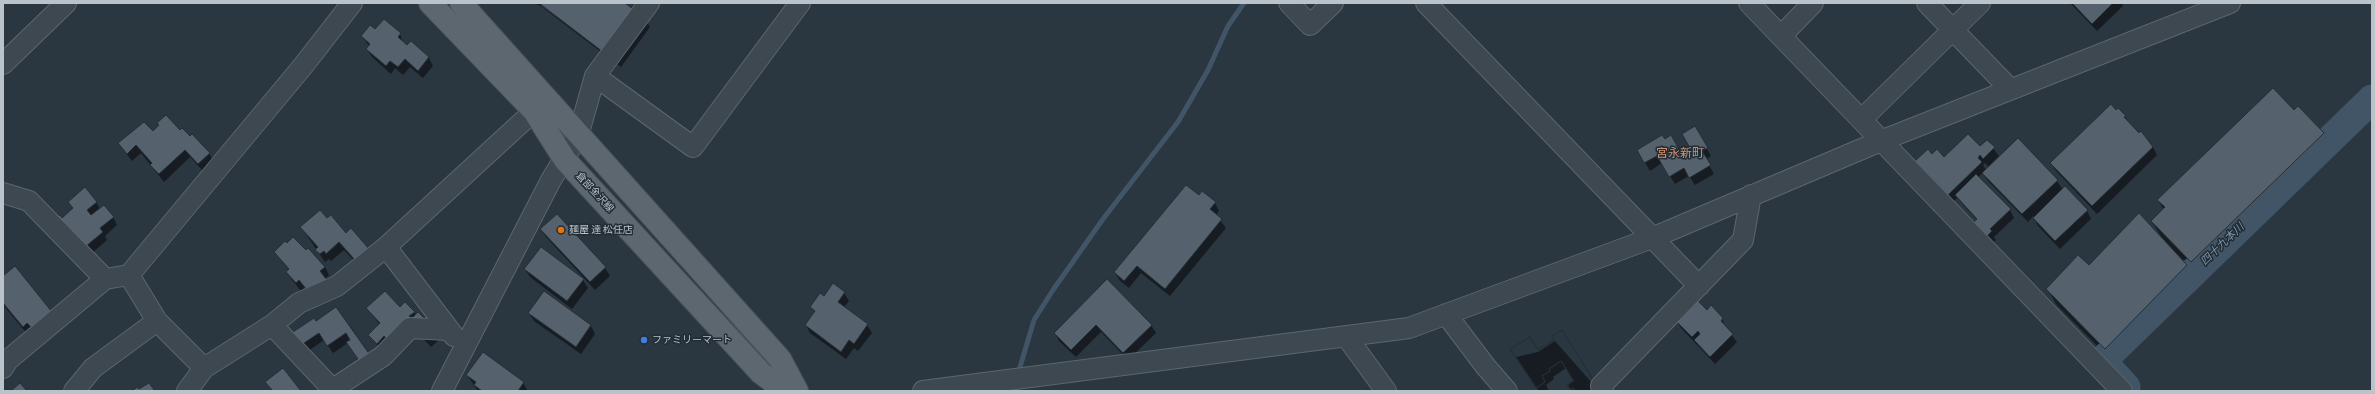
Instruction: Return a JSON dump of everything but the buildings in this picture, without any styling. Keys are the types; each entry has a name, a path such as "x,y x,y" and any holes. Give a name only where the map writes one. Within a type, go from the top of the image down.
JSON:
{"main road":[{"name":"倉部金沢線","path":"430,3 534,111 565,160 761,373 785,391"},
{"path":"466,5 578,136 780,359 797,391"}],"street":[{"path":"3,64 66,3"},
{"path":"5,361 105,279 129,275 303,66 352,3"},
{"path":"442,391 551,180 565,160 578,136 595,76 649,3"},
{"path":"595,76 693,147 800,3"},
{"path":"1289,3 1310,25 1333,3"},
{"path":"1426,3 1699,286"},
{"path":"1749,3 1883,140 2022,289 2122,391"},
{"path":"1781,36 1813,3"},
{"path":"1927,3 2010,89"},
{"path":"1862,119 1980,3"},
{"path":"2125,44 2152,20 2192,3"},
{"path":"923,391 1409,328 1652,238 1751,194 1883,140 2230,3"},
{"path":"453,28 466,5"},
{"path":"187,391 204,368 272,325 299,302 337,286 386,247 534,111"},
{"path":"3,193 29,201 105,279"},
{"path":"1603,391 1601,386 1743,240 1751,194"},
{"path":"386,247 448,330 465,349"},
{"path":"129,275 157,321 204,368"},
{"path":"1446,314 1486,367 1507,391"},
{"path":"74,391 93,368 157,321"},
{"path":"272,325 334,390 383,356 410,328 448,330"},
{"path":"1346,336 1386,391"}],"waterway":[{"path":"1021,374 1020,367 1034,320 1053,290 1103,219 1178,122 1208,70 1228,26 1244,3"},
{"name":"四十九本川","path":"2126,387 2102,361 2372,99"}],"place":[{"name":"麺屋 達 松任店","path":"561,230"},
{"name":"ファミリーマート","path":"644,340"}],"district":[{"name":"宮永新町","path":"1680,153"}]}
